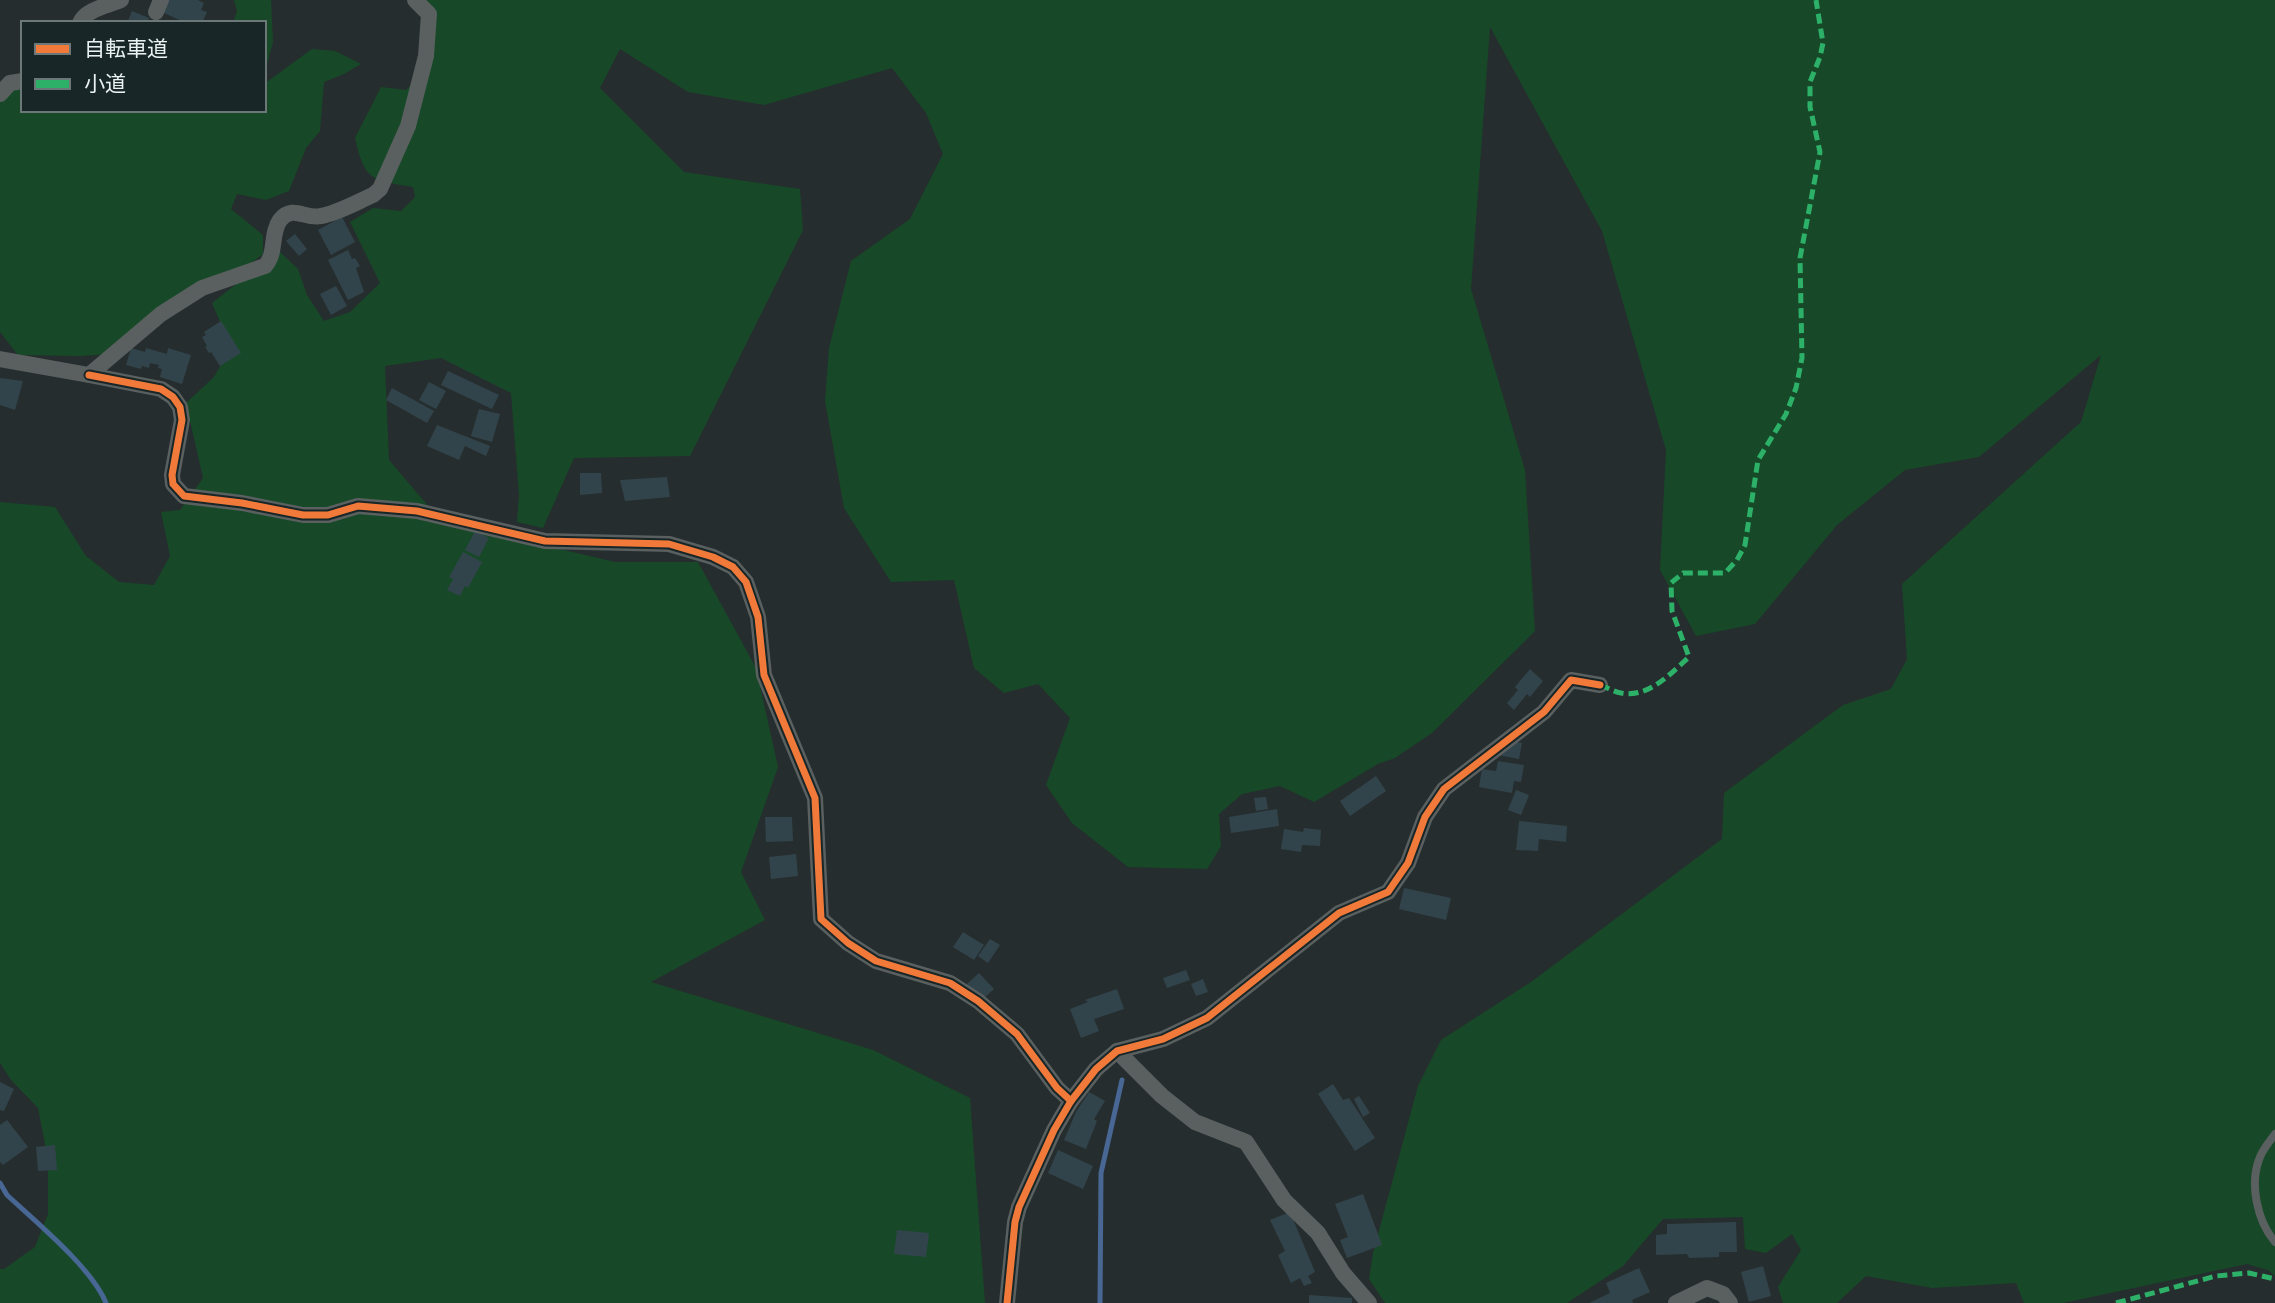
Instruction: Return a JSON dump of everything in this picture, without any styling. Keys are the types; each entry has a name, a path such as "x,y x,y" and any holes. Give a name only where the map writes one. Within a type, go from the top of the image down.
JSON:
{"street":[{"path":"81,21 95,10 121,0"},
{"path":"89,375 161,314 202,288 265,266 271,259 275,230 287,214 299,212 320,217 373,195 380,189 408,127 426,56 429,14 415,0"},
{"path":"0,94 10,83 21,81"},
{"path":"0,359 161,389 173,397 180,407 182,420 172,475 173,484 184,496 242,503 303,515 328,515 358,506 417,511 545,541 669,544 713,557 733,567 746,582 758,617 764,675 816,799 821,919 848,943 876,961 950,983 978,1001 1017,1034 1057,1088 1071,1101"},
{"path":"1007,1303 1015,1222 1054,1130 1071,1101 1096,1069 1117,1051 1163,1039 1206,1018 1339,914 1388,892 1408,863 1425,817 1444,789 1544,712 1571,680 1600,685"},
{"path":"1117,1051 1162,1096 1195,1122 1246,1142 1284,1200 1318,1233 1343,1273 1369,1303"},
{"path":"1676,1303 1707,1288 1723,1294 1730,1303"}],"lane":[{"path":"2275,1134 2260,1157 2255,1181 2259,1209 2275,1242"}],"green space":[{"path":"234,0 271,0 273,42 266,68 266,21 234,21 237,11"},
{"path":"415,0 2275,0 2275,1276 2268,1270 2247,1264 2063,1303 2024,1303 2016,1283 1932,1288 1866,1276 1837,1303 1783,1303 1778,1287 1801,1250 1792,1234 1766,1253 1745,1249 1743,1217 1663,1219 1623,1266 1567,1303 1385,1303 1369,1279 1373,1253 1418,1086 1441,1040 1531,982 1722,839 1724,793 1843,705 1891,689 1907,659 1902,584 2081,422 2101,355 1979,457 1905,470 1837,525 1755,624 1696,636 1660,570 1666,450 1602,231 1490,27 1471,289 1525,470 1535,631 1432,733 1395,758 1378,764 1314,802 1280,786 1242,794 1219,814 1221,846 1207,869 1128,867 1072,823 1046,785 1070,718 1038,684 1004,693 974,668 954,580 891,582 844,508 825,401 829,348 851,261 910,219 943,154 926,113 892,68 764,105 688,92 620,49 600,88 684,172 800,189 803,230 690,456 574,458 543,528 517,522 519,495 511,393 441,358 385,366 389,460 441,521 615,562 698,562 756,668 778,767 741,872 765,920 651,982 873,1050 970,1098 985,1303 0,1303 0,1269 4,1269 35,1247 48,1214 48,1159 38,1108 11,1080 0,1063 0,502 55,507 86,556 119,582 154,585 170,556 161,512 180,510 203,478 186,403 214,377 231,347 212,303 279,251 298,269 307,295 324,321 350,312 380,283 350,222 373,208 401,211 415,197 413,187 372,176 362,163 355,138 381,87 406,90 426,70 434,23"},
{"path":"312,49 335,51 361,64 324,82 320,131 306,148 289,191 266,200 237,194 231,209 263,235 263,254 224,284 191,295 108,354 18,355 0,332 0,97 21,83 21,112 266,112 266,83"}],"building":[{"path":"167,0 198,0 204,3 201,10 207,12 203,21 182,21 162,12"},
{"path":"132,11 149,18 148,21 128,21"},
{"path":"342,217 355,242 331,255 318,230"},
{"path":"295,234 307,249 299,256 286,241"},
{"path":"348,250 352,259 355,258 360,266 356,268 364,292 348,300 328,260"},
{"path":"336,286 347,306 331,315 320,294"},
{"path":"221,321 241,353 220,366 205,347 207,346 202,337 206,335 204,332"},
{"path":"131,348 145,352 146,348 167,354 168,348 191,355 182,384 160,377 162,369 158,368 159,365 150,363 149,368 142,366 141,369 126,365"},
{"path":"448,371 499,395 492,409 441,385"},
{"path":"0,378 23,381 15,410 0,405"},
{"path":"429,382 446,391 436,409 419,400"},
{"path":"392,388 434,411 427,423 386,400"},
{"path":"479,409 500,414 492,442 471,436"},
{"path":"437,425 490,446 486,456 465,446 459,460 427,446"},
{"path":"580,473 601,473 602,493 580,495"},
{"path":"667,477 670,497 625,501 620,480"},
{"path":"475,531 489,538 479,557 465,550"},
{"path":"463,552 482,562 468,588 465,586 460,596 447,590 453,579 449,577"},
{"path":"1530,669 1543,681 1530,697 1527,694 1514,710 1507,703 1518,690 1515,687"},
{"path":"1501,739 1522,743 1519,759 1498,755"},
{"path":"1498,761 1524,765 1521,782 1514,781 1512,793 1479,787 1482,769 1496,771"},
{"path":"1376,776 1386,791 1350,816 1340,801"},
{"path":"1516,790 1529,795 1521,815 1508,810"},
{"path":"1266,797 1268,809 1256,811 1254,798"},
{"path":"1277,809 1279,826 1231,833 1229,817"},
{"path":"765,817 792,817 793,841 766,842"},
{"path":"1519,821 1567,826 1566,842 1539,839 1538,851 1516,850"},
{"path":"1304,828 1321,830 1320,846 1302,845 1301,852 1281,849 1284,829 1303,832"},
{"path":"796,854 798,876 771,879 769,857"},
{"path":"1404,888 1451,898 1446,920 1399,909"},
{"path":"963,932 984,945 974,960 953,947"},
{"path":"990,939 1000,945 988,963 978,956"},
{"path":"1186,970 1190,980 1167,988 1163,978"},
{"path":"979,973 994,989 982,1000 967,984"},
{"path":"1203,979 1208,992 1196,996 1191,984"},
{"path":"1117,989 1124,1009 1094,1019 1099,1031 1081,1038 1070,1009 1088,1002 1085,1000"},
{"path":"0,1082 14,1089 4,1111 0,1110"},
{"path":"1333,1084 1343,1100 1349,1098 1375,1138 1355,1151 1318,1094"},
{"path":"1089,1092 1105,1101 1094,1119 1097,1121 1086,1149 1064,1140 1076,1112"},
{"path":"1359,1096 1370,1113 1363,1117 1354,1099"},
{"path":"7,1120 28,1147 3,1165 0,1162 0,1125"},
{"path":"55,1145 57,1170 38,1171 36,1147"},
{"path":"1058,1150 1093,1166 1083,1189 1048,1173"},
{"path":"1363,1194 1382,1245 1347,1258 1340,1240 1348,1237 1335,1204"},
{"path":"1290,1212 1315,1272 1308,1276 1312,1283 1304,1286 1300,1278 1291,1283 1278,1255 1285,1251 1270,1220"},
{"path":"1736,1222 1737,1252 1719,1252 1719,1257 1656,1255 1656,1235 1667,1234 1667,1224"},
{"path":"897,1230 929,1233 926,1257 894,1254"},
{"path":"1763,1266 1771,1296 1749,1302 1741,1272"},
{"path":"1639,1268 1650,1292 1632,1300 1633,1303 1589,1303 1610,1293 1606,1283"},
{"path":"1309,1295 1352,1298 1352,1303 1309,1303"}],"waterway":[{"path":"1100,1303 1101,1173 1122,1080"},
{"path":"0,1183 7,1195 89,1275 106,1303"}],"marked path":[{"path":"1600,685 1621,693 1641,692 1667,677 1689,657 1672,611 1671,583 1683,573 1725,573 1737,560 1745,545 1758,460 1786,414 1796,388 1802,358 1800,258 1820,152 1810,107 1810,82 1823,43 1816,0"},
{"path":"2116,1303 2216,1276 2249,1273 2275,1279"}],"cycle path":[{"path":"89,375 161,389 173,397 180,407 182,420 172,475 173,484 184,496 242,503 303,515 328,515 358,506 417,511 545,541 669,544 713,557 733,567 746,582 758,617 764,675 815,798 821,919 848,943 876,961 950,983 978,1001 1017,1034 1057,1088 1071,1101"},
{"path":"1007,1303 1015,1222 1019,1207 1054,1130 1071,1101 1096,1069 1117,1051 1163,1039 1207,1018 1339,913 1388,892 1408,863 1425,817 1444,789 1544,712 1571,680 1600,685"}]}
